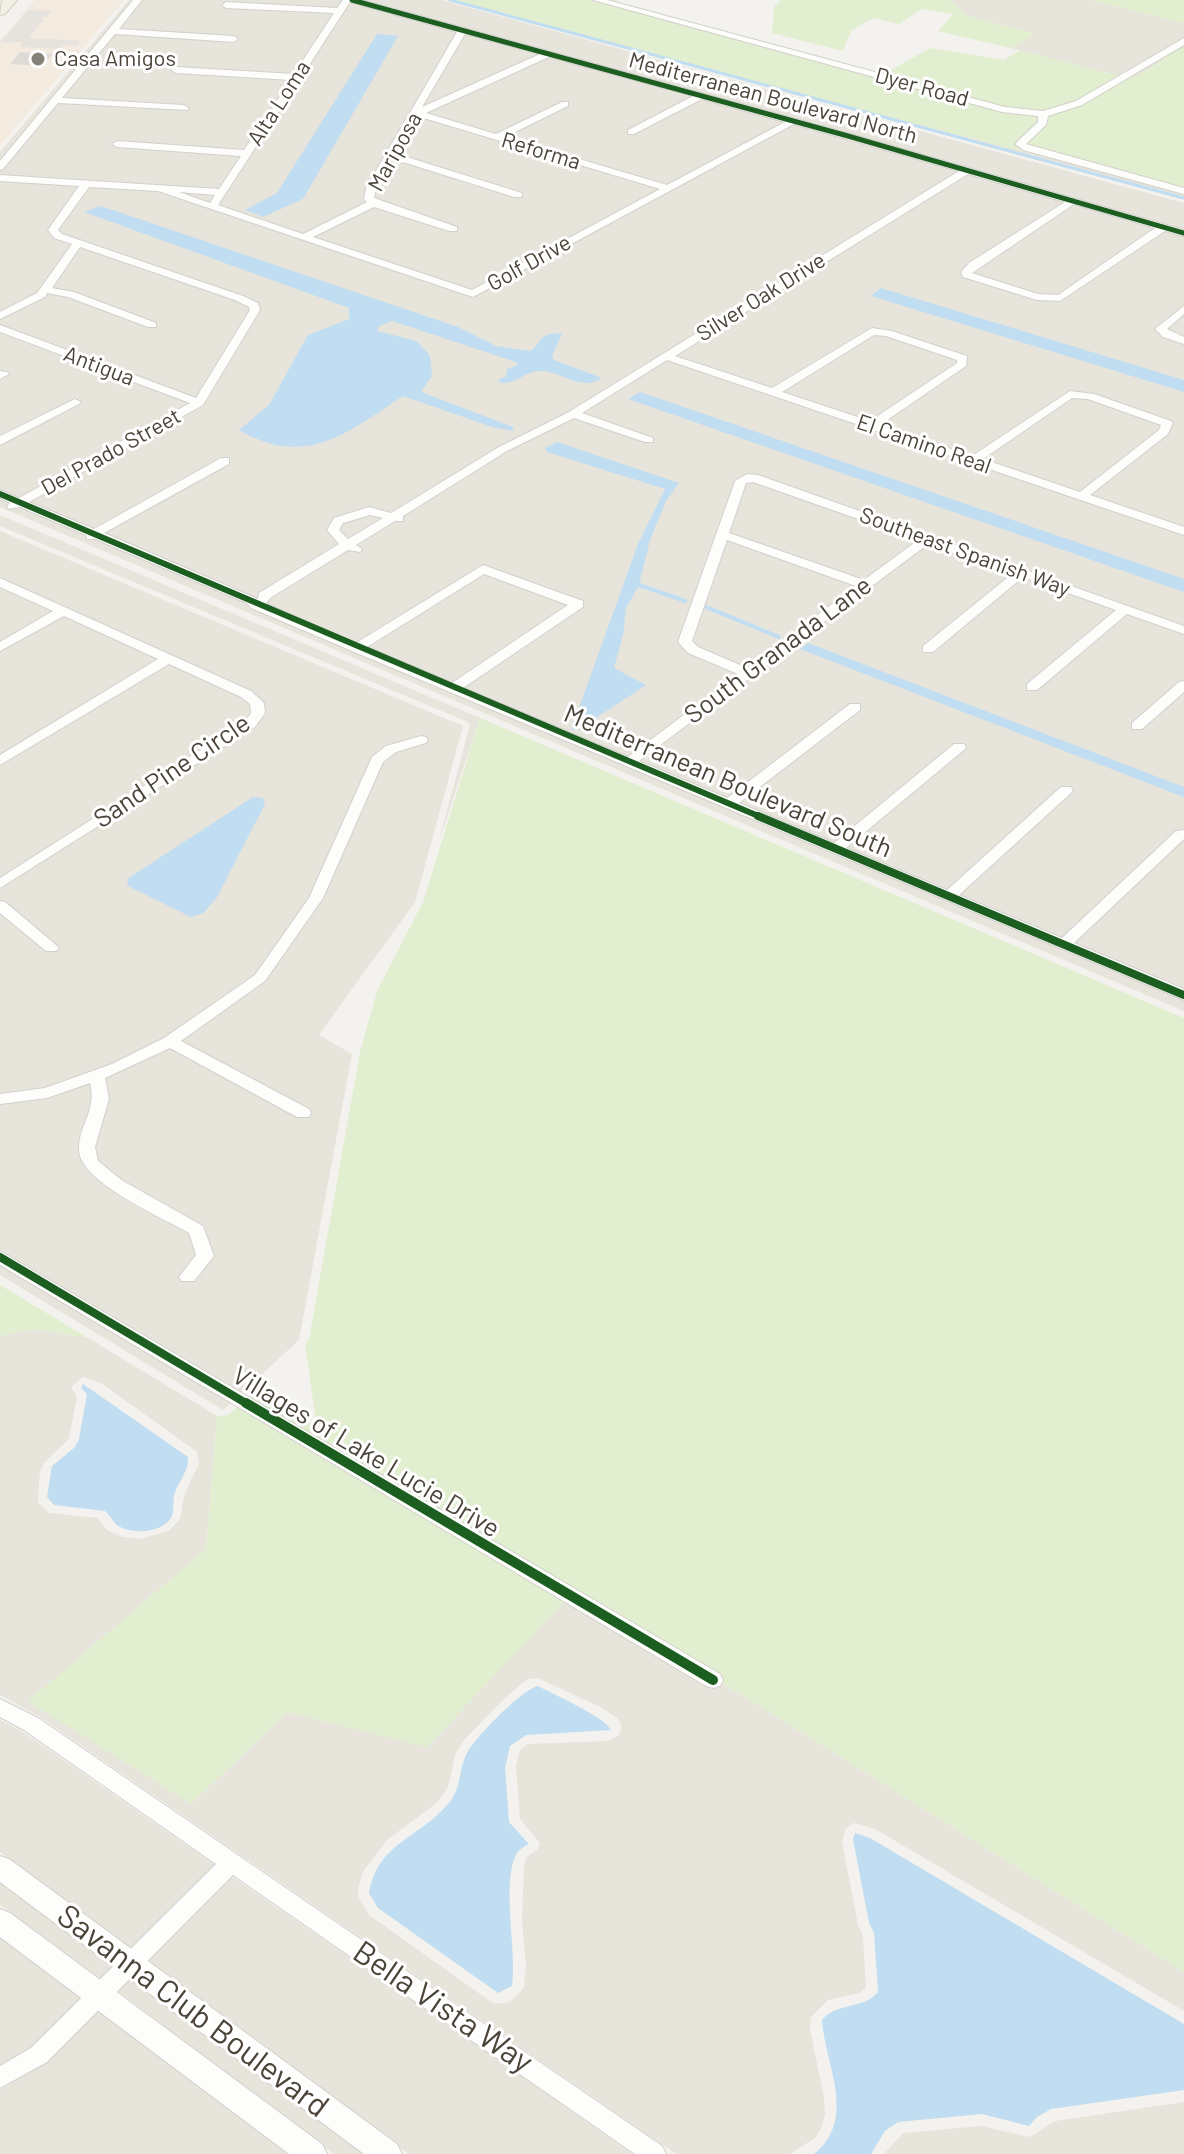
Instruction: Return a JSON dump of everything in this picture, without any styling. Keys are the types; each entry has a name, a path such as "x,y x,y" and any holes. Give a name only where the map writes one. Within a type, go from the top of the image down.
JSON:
{"main road":[{"path":"0,11 10,0"}],"street":[{"path":"0,167 138,0"},
{"name":"Alta Loma","path":"212,207 295,77 350,0"},
{"name":"Mediterranean Boulevard North","path":"350,0 1184,233"},
{"name":"Dyer Road","path":"597,0 1005,110 1043,114"},
{"path":"226,5 340,11"},
{"path":"112,31 234,39"},
{"name":"Mariposa","path":"303,238 373,203 369,199 371,188 462,31"},
{"path":"1184,41 1079,103 1043,114 1043,123 1020,144 1184,191"},
{"path":"416,113 427,111 546,55"},
{"path":"176,70 295,77"},
{"path":"631,132 699,97"},
{"path":"55,100 184,108"},
{"path":"497,137 565,104"},
{"name":"Reforma","path":"416,113 666,188"},
{"name":"Golf Drive","path":"162,190 473,294 790,123"},
{"path":"117,144 246,153"},
{"path":"389,158 407,160 518,195"},
{"name":"Silver Oak Drive","path":"260,602 273,600 398,518 515,453 555,423 966,171"},
{"name":"Golf Drive","path":"0,178 219,192"},
{"path":"0,316 46,290 78,243 58,236 53,230 86,184"},
{"path":"1071,202 973,265 966,272 967,275 1037,297 1060,298 1163,227"},
{"path":"373,203 453,229"},
{"name":"Del Prado Street","path":"10,503 199,403 255,310 254,305 78,243"},
{"path":"46,290 70,294 152,325"},
{"path":"1184,309 1160,329 1184,341"},
{"name":"Antigua","path":"0,328 199,403"},
{"path":"772,393 872,331 888,333 963,358 964,361 956,368 871,426"},
{"name":"El Camino Real","path":"665,356 1184,531"},
{"path":"974,460 1070,394 1090,396 1167,423 1164,432 1081,497"},
{"path":"0,441 75,402"},
{"path":"573,414 649,440"},
{"path":"90,536 225,461"},
{"name":"Southeast Spanish Way","path":"721,534 744,475 1184,630"},
{"name":"Mediterranean Boulevard South","path":"0,494 10,503 244,605 260,602 357,648 1184,995"},
{"path":"351,547 333,530 338,521 369,511 398,518"},
{"path":"747,673 693,650 685,642 721,534 865,585"},
{"name":"South Granada Lane","path":"630,762 927,539"},
{"path":"357,648 483,569 578,604 454,688"},
{"path":"928,649 1022,572"},
{"name":"Sand Pine Circle","path":"0,582 246,694 257,703 258,713 250,724 0,884"},
{"path":"1032,687 1125,609"},
{"path":"0,647 63,611"},
{"path":"0,761 167,659"},
{"path":"1137,726 1184,685"},
{"path":"729,804 855,707"},
{"path":"0,1099 47,1093 96,1076 170,1042 260,978 316,898 377,760 391,749 421,740"},
{"path":"837,848 959,747"},
{"path":"949,896 1066,790"},
{"path":"1064,944 1181,834"},
{"path":"0,905 51,948"},
{"path":"170,1042 303,1113"},
{"path":"96,1076 102,1099 99,1118 87,1146 90,1161 104,1174 197,1230 205,1256 188,1277"},
{"name":"Villages of Lake Lucie Drive","path":"0,1257 713,1680"},
{"name":"Bella Vista Way","path":"0,1707 31,1724 654,2154"},
{"path":"0,2078 39,2055 232,1862"},
{"name":"Savanna Club Boulevard","path":"0,1867 387,2154"},
{"name":"Savanna Club Boulevard","path":"0,1921 312,2154"}],"shaded area":[{"path":"35,0 124,0 0,146 0,40"},
{"path":"129,0 441,0 1184,203 1184,1011 0,507 0,152"},
{"path":"449,0 1184,193 1184,200"},
{"path":"950,0 1090,0 1184,23 1184,42 1155,65 1130,79 1010,48 1035,34 965,15"},
{"path":"28,10 51,11 40,18 44,19 29,38 81,41 77,46 63,45 59,49 20,47 22,42 0,43"},
{"path":"0,515 480,718 438,844 470,725 468,722 0,526"},
{"path":"0,531 463,726 415,902 319,1035 352,1054 299,1340 223,1410 0,1275"},
{"path":"34,1329 88,1338 217,1416 206,1549 29,1701 191,1804 287,1712 427,1746 572,1594 745,1697 1184,1972 1184,2011 875,1829 854,1823 846,1828 842,1841 858,1925 863,1936 866,1988 859,1993 828,2000 811,2017 810,2030 824,2097 825,2114 821,2128 815,2138 790,2154 676,2154 40,1717 0,1695 0,1336","holes":["83,1377 101,1383 197,1452 199,1463 184,1496 180,1519 169,1531 139,1539 122,1537 107,1530 98,1518 49,1513 38,1502 40,1471 44,1463 69,1439 77,1397 71,1387","538,1678 602,1708 618,1719 622,1727 618,1736 608,1741 528,1744 520,1750 516,1767 520,1819 540,1843 538,1849 526,1858 524,1867 524,1987 514,1999 493,2003 369,1915 358,1897 359,1884 364,1870 387,1840 438,1802 448,1787 455,1755 465,1739 507,1696 528,1679"]},
{"path":"0,1720 23,1732 215,1865 131,1949 0,1852"},
{"path":"231,1876 632,2154 409,2154 147,1961"},
{"path":"0,1882 113,1967 101,1979 0,1905"},
{"path":"0,1936 83,1997 33,2047 0,2066"},
{"path":"129,1979 365,2154 334,2154 118,1991"},
{"path":"100,2009 290,2154 0,2154 0,2090 44,2064"},
{"path":"1184,2102 1184,2154 884,2154 903,2133 981,2126 1030,2137 1055,2121"}],"green space":[{"path":"451,0 619,0 611,4 881,76 930,48 1004,60 1020,50 1130,79 1155,65 1184,42 1184,193 741,79"},
{"path":"781,0 950,0 965,15 1036,34 1010,48 938,31 953,14 922,9 899,24 873,18 851,31 843,51 772,33 774,7"},
{"path":"1090,0 1184,0 1184,23"},
{"path":"480,718 1184,1018 1184,1972 745,1697 572,1594 427,1747 287,1712 191,1804 28,1701 206,1549 217,1416 228,1415 253,1393 317,1427 305,1344 309,1339 360,1052 377,991 423,902"},
{"path":"0,1285 88,1338 34,1329 0,1336"}],"water":[{"path":"377,34 398,36 303,199 263,217 245,210 277,193"},
{"path":"101,206 458,327 496,346 530,351 545,336 562,334 552,355 554,360 602,378 586,383 539,371 501,383 498,380 506,376 507,369 518,365 516,362 392,321 379,326 377,331 417,341 430,356 432,376 421,392 513,427 514,431 492,427 403,396 325,442 285,446 263,441 239,430 269,405 308,335 349,319 349,308 84,212"},
{"path":"881,288 1184,380 1184,392 871,296"},
{"path":"640,392 1184,579 1184,592 628,399"},
{"path":"557,442 679,483 666,501 650,540 639,585 626,608 614,668 646,685 579,729 571,730 638,544 665,489 547,452 545,448"},
{"path":"808,643 1184,787 1184,797 800,649"},
{"path":"253,797 263,798 265,804 216,899 203,913 191,917 128,886 127,879"},
{"path":"83,1384 188,1457 186,1471 174,1495 171,1518 161,1527 146,1531 130,1530 117,1525 105,1511 54,1505 47,1497 52,1466 75,1447 79,1439 87,1394 81,1388"},
{"path":"538,1686 589,1712 611,1730 526,1735 510,1746 505,1768 509,1822 529,1844 517,1853 511,1870 512,1986 498,1993 378,1908 369,1893 381,1862 401,1842 437,1815 452,1798 464,1759 480,1736 510,1705"},
{"path":"855,1833 870,1838 1184,2024 1184,2090 1051,2109 1029,2126 982,2114 898,2122 885,2131 871,2154 814,2154 827,2140 837,2108 822,2020 828,2014 872,1998 878,1992 874,1933 869,1923 853,1839"}],"building":[{"name":"Casa Amigos","path":"20,52 53,54 43,66 10,64"}],"waterway":[{"path":"450,0 1184,198"},
{"path":"639,585 685,601"},
{"path":"706,607 779,637"}],"cycle path":[{"path":"352,0 848,136 1184,233"},
{"path":"0,494 252,600 256,605 357,648 1184,995"},
{"path":"0,1257 713,1680"}],"place":[{"name":"Casa Amigos","path":"38,59"}]}
